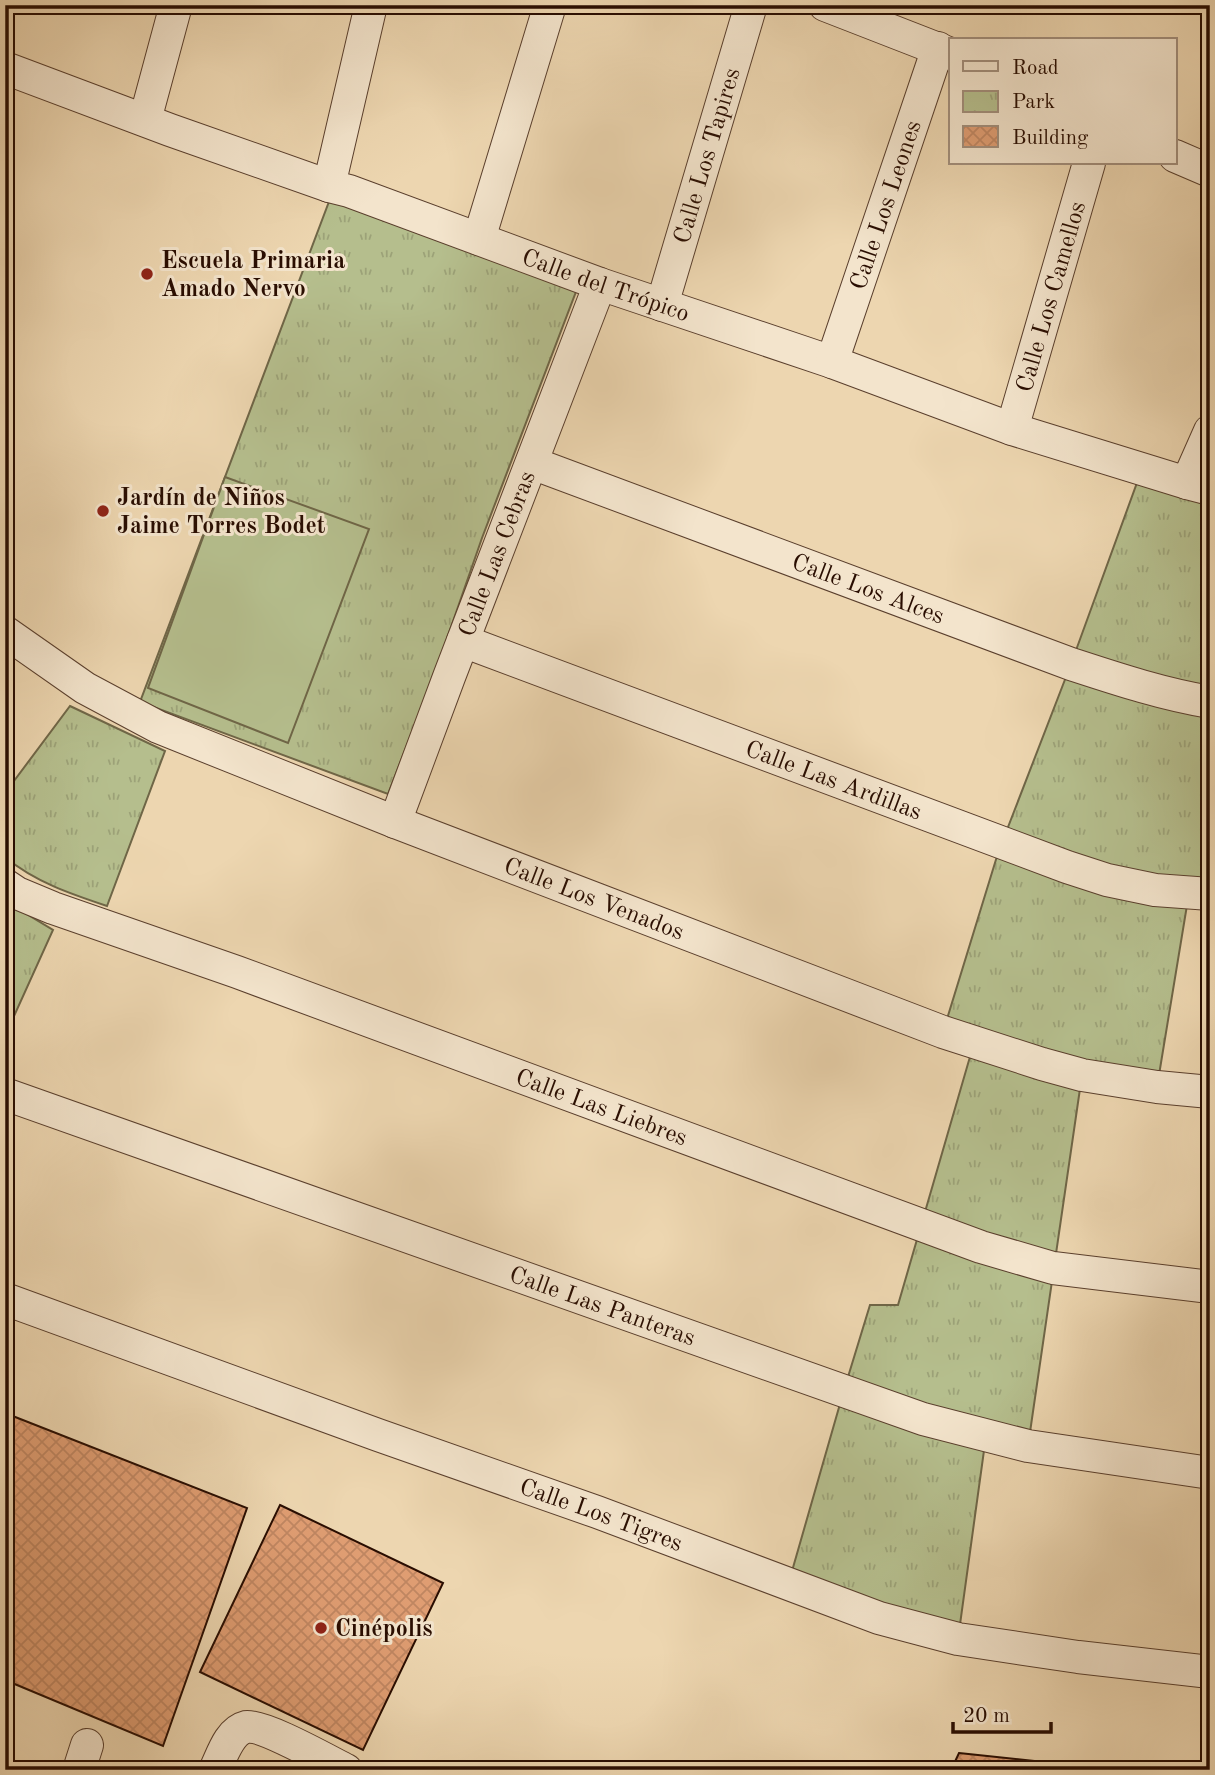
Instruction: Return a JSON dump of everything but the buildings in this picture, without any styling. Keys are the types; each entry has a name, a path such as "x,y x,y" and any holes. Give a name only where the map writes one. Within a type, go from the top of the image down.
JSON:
{"street":[{"path":"145,120 176,5"},
{"path":"328,186 371,5"},
{"path":"479,239 550,5"},
{"name":"Calle Los Tapires","path":"662,305 751,5"},
{"path":"825,5 944,51"},
{"name":"Calle Los Leones","path":"832,362 944,51"},
{"name":"Calle del Trópico","path":"5,68 600,284 832,362 1012,429 1198,486"},
{"path":"1176,156 1210,171"},
{"name":"Calle Los Camellos","path":"1012,429 1089,164"},
{"name":"Calle Las Cebras","path":"395,822 600,284"},
{"path":"1198,486 1210,431"},
{"name":"Calle Los Alces","path":"531,463 1071,664 1176,696 1210,702"},
{"name":"Calle Los Venados","path":"5,632 85,688 158,727 395,822 943,1032 1042,1065 1082,1075 1210,1093"},
{"name":"Calle Las Ardillas","path":"463,641 1087,874 1155,890 1210,894"},
{"name":"Calle Las Liebres","path":"5,885 53,908 237,972 981,1247 1053,1268 1210,1287"},
{"name":"Calle Las Panteras","path":"5,1094 923,1419 1028,1446 1210,1473"},
{"name":"Calle Los Tigres","path":"5,1299 609,1516 879,1618 958,1639 1078,1657 1210,1672"},
{"path":"215,1770 228,1743 236,1733 247,1727 263,1729 333,1767"}],"green space":[{"path":"330,199 577,289 388,794 140,702"},
{"path":"1142,469 1210,489 1210,894 1189,893 1157,1087 1082,1075 1028,1446 986,1436 958,1639 788,1585 870,1305 898,1305 974,1043 943,1032 998,853"},
{"path":"225,477 369,529 288,743 148,688"},
{"path":"70,706 165,751 107,906 41,880 5,857 5,793"},
{"path":"5,901 53,930 5,1036"}],"place":[{"name":"Escuela Primaria Amado Nervo","path":"147,274"},
{"name":"Jardín de Niños Jaime Torres Bodet","path":"103,511"},
{"name":"Cinépolis","path":"321,1628"}]}
